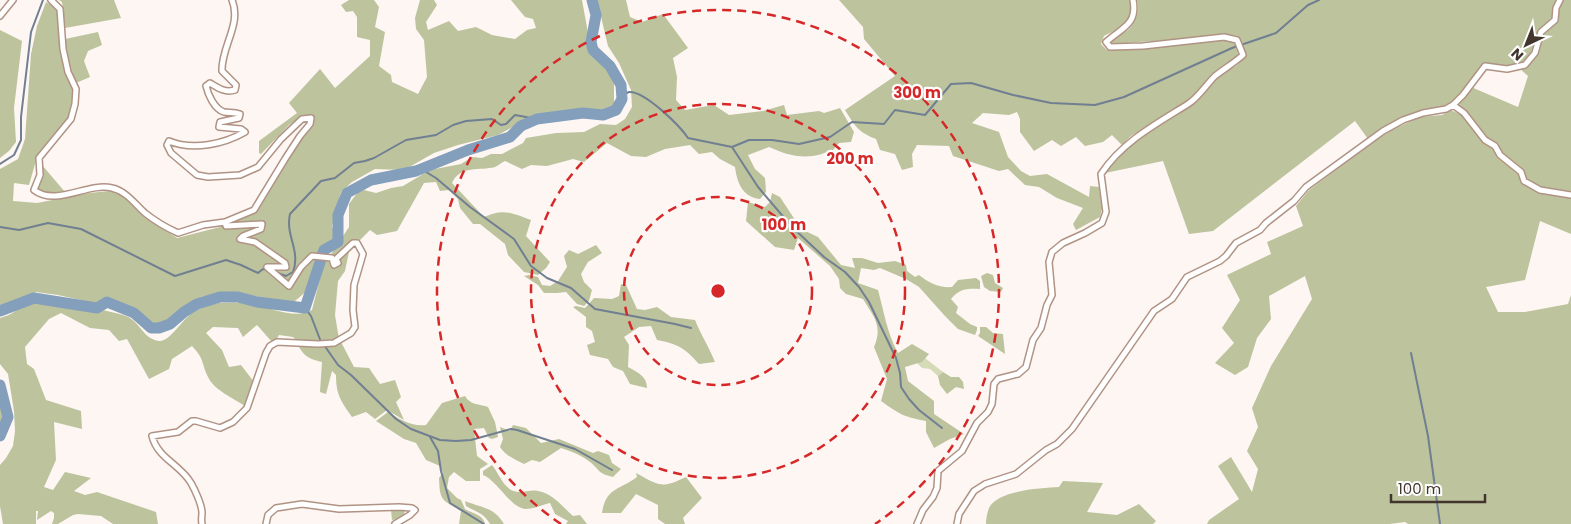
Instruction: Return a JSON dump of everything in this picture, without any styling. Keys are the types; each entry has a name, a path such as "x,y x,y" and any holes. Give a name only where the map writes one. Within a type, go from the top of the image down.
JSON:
{"street":[{"path":"0,16 14,0"},
{"path":"52,0 60,9 63,50 68,72 76,89 75,104 71,119 40,158 40,175 34,190 40,195 54,197 89,189 111,187 123,192 146,214 178,233 203,225 224,222 254,210 284,159 310,124 312,118 302,119 280,139 258,167 240,175 208,177 197,175 171,153 167,145 169,141 187,146 213,144 245,132 241,129 219,127 220,122 239,118 240,114 233,111 224,112 216,106 207,92 206,86 210,84 229,92 235,90 236,85 222,71 222,63 231,37 236,9 232,0"},
{"path":"917,524 923,510 934,497 937,488 938,471 962,451 977,423 988,412 992,404 994,384 998,379 1018,374 1026,367 1033,340 1041,328 1047,305 1052,295 1049,262 1052,252 1063,242 1085,233 1102,223 1106,212 1101,174 1106,166 1134,139 1190,103 1217,74 1243,55 1237,40 1224,37 1211,40 1143,46 1110,47 1106,42 1115,33 1126,29 1132,18 1134,10 1133,0"},
{"path":"957,524 959,514 974,491 984,484 1016,474 1046,450 1057,444 1072,429 1154,311 1172,299 1187,277 1220,261 1236,243 1260,230 1266,223 1289,206 1306,187 1383,131 1403,120 1423,113 1446,109 1453,105 1485,66 1507,69 1525,65 1535,53 1541,32 1555,20 1556,8 1560,0"},
{"path":"1453,105 1464,113 1485,140 1496,146 1500,155 1521,172 1524,182 1540,190 1571,195"},
{"path":"202,524 200,502 191,484 181,469 160,453 152,436 178,432 192,421 220,428 238,418 247,408 266,353 270,346 277,342 334,343 351,333 355,327 354,285 363,254 356,243 353,243 340,254 336,259 338,263 334,265 332,258 312,256 301,267 289,286 267,267 286,267 284,263 255,242 240,239 261,229 262,224 226,226 224,222"},
{"path":"266,524 270,511 276,508 302,504 339,510 399,507 415,510 410,516 394,524"}],"green space":[{"path":"59,0 114,0 121,18 65,28 62,2"},
{"path":"349,0 374,0 379,7 375,27 385,32 379,66 391,75 392,82 418,94 427,77 424,40 416,29 415,18 420,0 434,0 437,5 426,22 428,30 449,21 458,31 476,27 492,35 515,39 527,30 536,28 533,19 525,17 511,0 582,0 590,44 614,80 614,112 567,115 524,121 498,135 434,153 404,170 375,169 352,182 341,192 332,226 336,239 322,249 320,255 312,255 289,284 269,268 287,267 256,241 242,239 255,234 264,223 227,225 255,210 286,160 310,130 313,117 304,115 289,125 261,154 259,153 259,141 297,113 289,103 320,69 335,88 370,56 370,40 357,37 357,17 353,11 346,12 341,5"},
{"path":"597,0 626,0 630,17 642,22 663,14 688,48 673,58 677,77 676,100 685,110 714,105 729,115 763,111 784,105 787,115 819,111 824,113 840,108 854,132 851,142 839,143 832,151 814,156 795,156 769,147 748,155 755,169 765,178 766,192 760,199 754,198 745,192 737,178 735,167 712,152 699,154 690,145 665,149 646,157 631,156 607,143 584,162 573,159 547,166 531,165 522,169 505,161 495,167 460,173 452,183 484,217 502,212 531,220 526,236 550,262 538,275 524,272 508,255 505,244 480,224 473,224 460,208 458,199 449,190 440,191 436,182 424,183 397,231 377,235 370,230 358,242 335,259 330,256 349,227 349,204 360,189 376,193 403,186 430,170 461,164 472,157 482,158 491,154 502,154 523,143 526,138 556,133 584,132 600,124 616,125 625,119 632,107 631,90 619,63 608,46"},
{"path":"839,0 1130,0 1132,2 1129,17 1125,25 1104,36 1101,44 1107,50 1211,42 1224,39 1235,42 1238,54 1232,62 1215,72 1188,101 1131,136 1122,145 1112,135 1103,142 1085,146 1076,137 1061,146 1052,140 1034,151 1020,132 1020,119 1017,112 1009,115 983,113 972,123 999,132 1008,157 1021,171 1030,176 1047,174 1089,197 1090,186 1099,187 1102,209 1100,217 1076,230 1073,224 1083,208 1057,198 1039,187 1025,185 1008,169 999,171 953,156 949,146 917,145 912,154 913,167 902,170 895,154 880,150 876,139 858,128 845,110 895,76 864,39 863,27"},
{"path":"1137,0 1556,0 1553,7 1553,20 1538,33 1530,56 1523,64 1507,67 1484,64 1451,105 1382,130 1368,139 1355,121 1213,231 1189,234 1163,161 1105,173 1135,140 1205,90 1220,75 1236,66 1246,56 1238,36 1225,34 1112,44 1110,41 1128,30 1133,24 1138,12"},
{"path":"1563,0 1571,0 1571,192 1554,192 1530,184 1501,153 1496,144 1486,138 1456,106 1471,87 1518,107 1528,76 1520,69 1533,59 1541,33 1552,26"},
{"path":"46,2 58,9 60,50 65,73 73,91 71,105 68,118 37,157 29,185 14,183 13,201 37,203 110,191 122,196 145,217 177,238 224,226 260,225 260,228 248,234 241,234 239,239 242,242 253,243 284,265 265,267 289,287 311,259 319,259 309,289 295,301 276,301 238,292 201,297 159,327 153,325 139,313 36,292 12,308 0,313 0,169 18,159 25,139 31,54 37,26"},
{"path":"0,30 22,41 14,108 16,142 0,158"},
{"path":"98,32 102,45 88,51 84,61 90,77 76,83 68,61 65,39"},
{"path":"1451,110 1461,115 1480,136 1495,148 1498,158 1519,173 1521,183 1545,194 1571,198 1571,234 1540,221 1525,280 1486,287 1498,312 1525,312 1568,304 1571,295 1571,524 1408,524 1405,522 1390,524 1207,524 1209,520 1239,499 1218,466 1231,457 1252,492 1258,469 1247,451 1258,427 1252,408 1271,366 1312,299 1305,276 1269,296 1271,319 1257,338 1248,367 1235,375 1215,363 1234,343 1222,328 1240,300 1227,275 1271,254 1267,242 1303,226 1296,206 1308,191 1374,141 1420,117 1442,115"},
{"path":"42,165 65,192 47,194 37,189"},
{"path":"772,193 780,197 801,229 818,237 841,265 855,268 852,258 862,258 878,263 895,261 906,265 907,271 915,277 919,275 938,286 952,287 958,280 976,278 980,281 980,289 964,290 957,293 951,299 958,307 956,313 977,327 975,335 958,329 919,287 906,279 880,268 874,270 861,268 858,283 878,290 888,330 898,353 912,344 929,354 922,362 905,367 908,381 934,401 934,414 964,434 934,448 926,432 926,421 902,414 881,401 887,379 874,347 878,333 876,322 863,299 846,294 840,288 839,279 830,266 798,238 794,250 775,247 746,221 748,202 765,207 770,202"},
{"path":"596,245 602,253 588,262 581,274 584,282 592,290 589,301 584,306 577,304 566,292 544,293 538,285 524,276 538,277 542,285 550,286 558,281 567,267 564,256 569,250 578,254"},
{"path":"350,247 345,271 338,281 335,315 339,339 333,342 317,343 297,341 293,337 279,335 272,342 257,325 243,337 238,328 213,327 206,333 222,350 229,367 241,365 254,382 245,406 219,390 211,382 201,358 192,346 172,359 169,369 149,379 127,339 119,341 109,330 90,328 61,313 49,319 25,347 27,364 34,369 46,400 81,411 82,429 54,422 56,460 44,487 53,490 65,472 91,478 74,491 85,495 97,492 156,512 158,524 113,524 101,516 78,514 58,524 52,524 54,513 51,511 37,520 38,511 36,511 36,524 3,524 0,506 0,465 13,446 15,431 8,374 0,364 0,318 34,301 67,304 124,315 134,321 151,338 160,341 168,338 187,317 197,310 216,304 228,302 243,303 284,312 305,313 312,310 324,263 328,260 331,263"},
{"path":"987,273 993,275 995,283 1003,288 1001,292 990,291 984,287 981,276"},
{"path":"621,284 626,285 637,309 645,310 657,307 671,317 695,320 715,362 699,364 681,348 657,340 651,326 639,327 624,337 629,345 628,367 643,377 647,388 630,384 623,371 613,367 608,359 590,355 587,345 595,342 592,331 586,327 586,317 573,307 585,308 594,298 612,299 619,296"},
{"path":"980,327 986,327 993,333 1003,334 1005,354 978,336"},
{"path":"341,342 354,367 369,368 380,384 395,380 401,397 396,402 404,420 387,410 375,419 366,412 352,417 340,398 336,375 332,371 326,394 320,392 322,362 307,356 297,343 337,344"},
{"path":"925,358 943,372 938,376 930,369 922,368 917,363"},
{"path":"943,372 951,377 959,377 963,382 964,389 956,387 947,394 940,385 938,376"},
{"path":"0,394 5,417 0,434"},
{"path":"465,396 472,403 488,407 495,422 498,437 489,438 484,428 474,429 477,456 488,464 480,469 480,481 466,481 454,472 449,477 447,488 461,500 465,509 480,516 485,524 459,524 461,511 443,499 441,495 439,478 443,473 440,466 426,460 416,443 404,439 376,421 388,412 411,424 426,425 442,403"},
{"path":"513,425 526,428 541,443 559,439 593,453 598,451 609,455 612,463 621,469 613,477 608,476 583,457 561,448 540,462 532,460 524,464 508,455 500,447 503,439 500,427 510,431"},
{"path":"492,465 503,482 511,490 518,492 535,491 548,494 573,516 580,515 587,524 566,524 568,521 555,514 550,503 535,508 520,508 483,475 483,471"},
{"path":"636,473 650,481 661,484 671,483 686,477 702,498 683,518 685,524 665,524 658,519 658,505 636,494 621,513 602,513 610,494 637,477"},
{"path":"1063,481 1103,483 1087,512 1117,515 1139,504 1156,521 1153,524 986,524 989,508 1001,497 1021,491 1059,487"},
{"path":"465,501 492,511 504,524 490,524 482,515 466,506"},
{"path":"391,510 405,510 403,518 392,520"}],"waterway":[{"path":"0,164 14,155 21,140 21,117 31,32 43,0"},
{"path":"0,311 34,298 97,308 107,302 134,313 151,328 159,328 170,324 197,304 220,297 238,297 257,302 305,308 324,250 338,242 338,215 347,193 371,180 416,171 468,150 510,137 521,126 537,119 583,113 603,115 616,110 622,99 621,85 610,66 593,50 591,42 596,15 592,0"},
{"path":"622,95 629,92 644,97 670,118 688,138 732,147 749,140 772,140 799,144 830,137 852,122 884,124 895,110 925,115 951,84 971,83 1051,103 1095,105 1124,97 1232,48 1276,33 1308,5 1319,0"},
{"path":"275,272 286,276 293,272 295,257 289,229 290,214 321,181 335,178 354,163 374,158 406,140 436,135 453,125 466,121 492,119 501,125 506,124 515,115 537,119"},
{"path":"732,147 758,187 792,227 824,257 845,272 859,287 869,302 896,358 901,387 919,410 942,428"},
{"path":"421,169 436,178 470,207 514,239 531,266 547,278 571,288 595,309 691,328"},
{"path":"0,227 19,230 48,223 81,229 175,276 226,260 258,273 263,269 268,270"},
{"path":"305,308 311,316 321,342"},
{"path":"324,345 338,365 351,375 396,419 411,429 440,440 456,441 471,440 511,429 517,430 575,449 612,470"},
{"path":"1411,353 1428,436 1440,524"},
{"path":"0,385 8,417 0,436"},
{"path":"430,437 438,451 441,471 450,503 484,524"}]}
